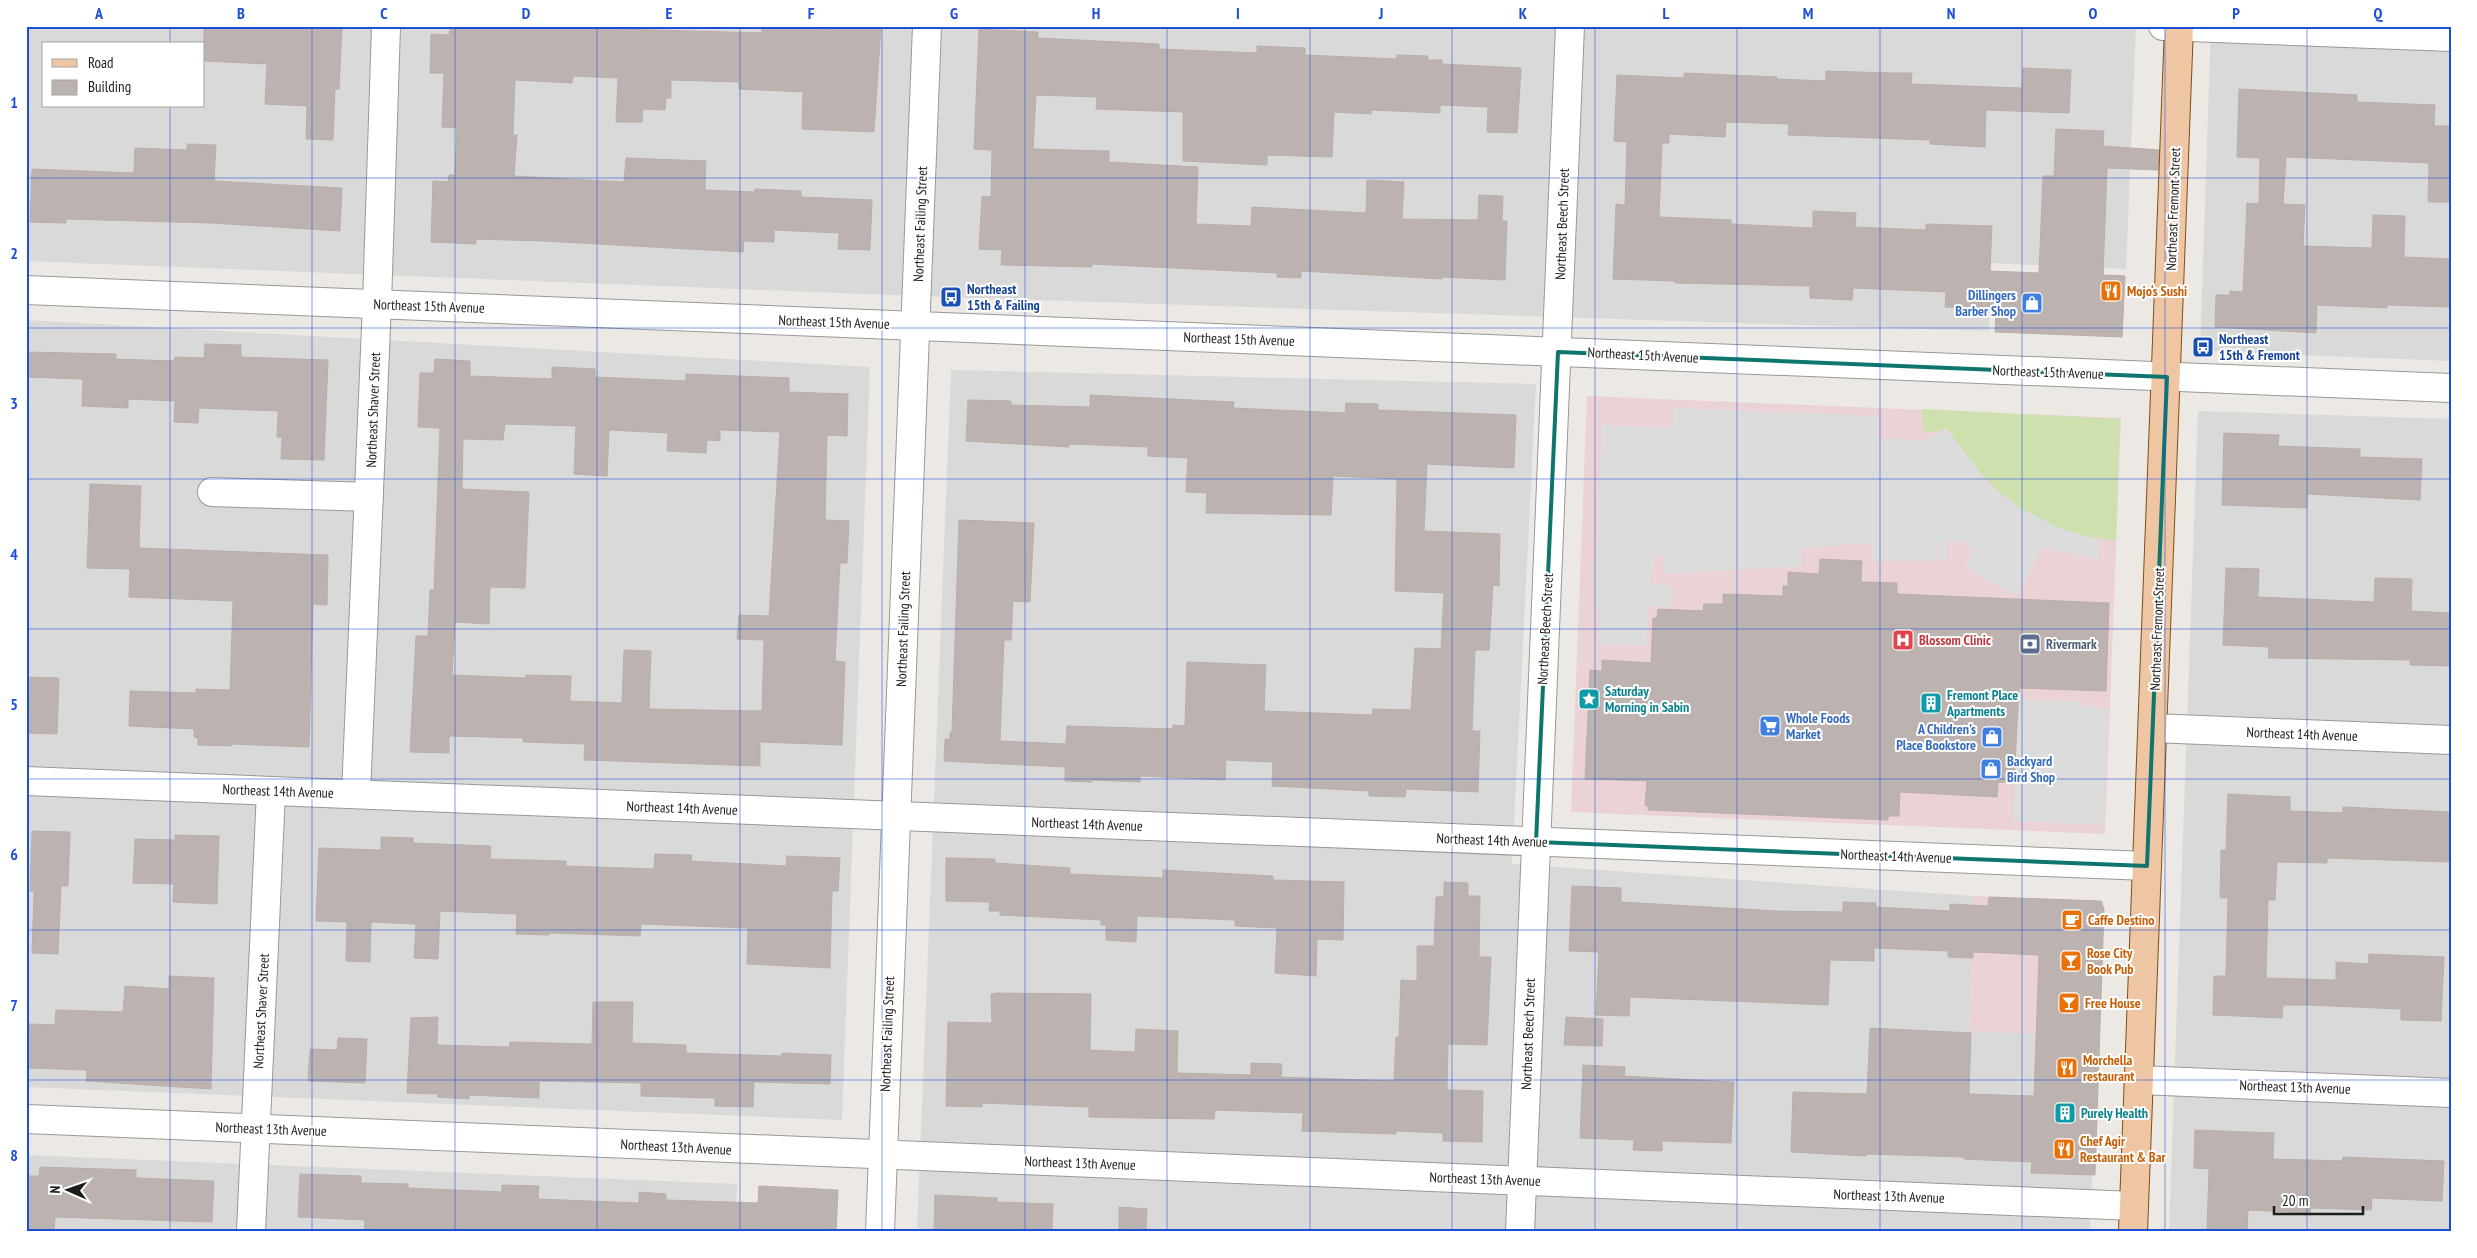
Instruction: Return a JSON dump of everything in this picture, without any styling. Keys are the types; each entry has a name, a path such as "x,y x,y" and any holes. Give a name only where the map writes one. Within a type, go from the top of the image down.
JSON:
{"main road":[{"name":"Northeast Fremont Street","path":"2134,1219 2167,377 2174,27"}],"street":[{"name":"Northeast Shaver Street","path":"356,794 377,304 386,26"},
{"name":"Northeast Failing Street","path":"880,1232 927,26"},
{"name":"Northeast Beech Street","path":"1520,1232 1558,352 1570,26"},
{"path":"2174,27 2451,37"},
{"name":"Northeast 15th Avenue","path":"26,290 2451,388"},
{"path":"212,492 369,497"},
{"name":"Northeast 14th Avenue","path":"2153,728 2451,740"},
{"name":"Northeast 14th Avenue","path":"26,781 2148,866"},
{"name":"Northeast Shaver Street","path":"251,1232 271,791"},
{"name":"Northeast 13th Avenue","path":"2139,1080 2451,1093"},
{"name":"Northeast 13th Avenue","path":"26,1119 882,1156 1522,1181 2134,1219"}],"highlighted area":[{"path":"1558,352 2167,377 2147,866 1536,842"}],"shaded area":[{"path":"26,26 2136,26 2126,269 1991,263 1989,331 943,297 26,261"},
{"path":"2211,26 2451,26 2451,361 2200,351"},
{"path":"26,320 870,367 842,1120 26,1087"},
{"path":"951,370 1536,384 1512,864 1974,896 1969,1031 2036,1034 2092,1172 2090,1232 917,1232"},
{"path":"1587,396 2121,418 2105,834 1571,812"},
{"path":"1674,408 1879,416 1878,438 1925,440 1947,429 1988,483 2008,501 2058,528 2100,540 2098,560 2043,547 2016,596 1965,567 1975,549 1961,541 1947,541 1947,561 1872,561 1872,543 1801,548 1802,566 1665,574 1664,555 1655,555 1650,584 1672,586 1671,607 1648,606 1646,646 1598,644 1600,608 1594,608 1602,425 1673,428"},
{"path":"2198,411 2451,419 2451,1232 2169,1232"},
{"path":"2018,699 2082,702 2082,706 2108,708 2103,825 2013,821"},
{"path":"1974,896 2103,901 2092,1172 2031,1170 2036,1034 1969,1031"},
{"path":"26,1155 737,1184 735,1232 26,1232"}],"green space":[{"path":"1922,409 2120,419 2116,540 2089,537 2063,530 2040,520 2018,506 1979,472 1947,429 1927,433 1923,428"}],"building":[{"path":"204,26 342,26 339,89 335,89 333,140 306,139 307,106 265,104 267,64 205,61"},
{"path":"450,26 621,26 621,29 762,33 762,27 831,29 831,26 881,26 874,132 802,129 803,92 739,89 739,82 671,80 671,98 666,98 665,110 643,109 642,122 616,122 618,78 573,76 572,83 515,80 513,135 517,135 514,176 624,182 626,158 706,161 705,190 754,192 755,189 801,191 801,197 872,200 870,250 838,249 839,233 774,230 774,242 744,241 743,252 543,241 476,239 476,244 431,242 433,181 448,182 449,175 455,175 457,128 442,127 444,73 430,73 431,34 449,35"},
{"path":"979,29 1038,32 1038,38 1159,44 1159,49 1257,53 1257,46 1305,48 1305,55 1397,59 1397,55 1428,56 1428,60 1442,60 1442,64 1521,68 1517,133 1487,132 1488,107 1440,105 1440,113 1371,110 1371,114 1334,112 1332,157 1267,155 1267,165 1183,161 1183,112 1096,109 1097,97 1036,95 1033,149 1109,151 1109,162 1198,167 1196,224 1251,226 1252,207 1366,213 1367,180 1404,182 1402,219 1478,220 1479,195 1503,196 1502,221 1507,221 1505,280 1442,277 1442,279 1301,271 1301,278 1277,277 1277,273 1092,264 1092,267 1001,265 1002,250 979,249 982,196 991,197 992,150 974,149"},
{"path":"2023,68 2071,70 2069,113 1986,110 1985,147 1930,144 1930,140 1788,135 1789,124 1726,122 1725,137 1669,134 1669,143 1662,143 1659,217 1731,220 1731,224 1813,228 1813,211 1856,213 1855,227 1926,230 1926,224 1992,226 1990,271 2039,273 2043,176 2054,176 2056,129 2104,131 2103,146 2159,150 2158,170 2107,168 2103,275 2125,276 2122,337 1995,332 1996,309 1945,307 1946,292 1853,288 1852,300 1810,298 1810,286 1675,283 1675,281 1613,279 1616,204 1625,205 1627,142 1614,141 1617,75 1684,78 1684,73 1826,81 1826,71 1912,73 1911,84 2022,88"},
{"path":"2239,89 2357,95 2357,102 2435,105 2434,126 2451,126 2451,202 2428,202 2429,163 2286,157 2283,204 2305,205 2303,246 2372,248 2373,215 2405,216 2404,257 2451,259 2451,307 2387,305 2387,308 2317,305 2316,333 2215,327 2216,295 2230,295 2230,291 2243,292 2247,203 2259,204 2260,158 2237,157"},
{"path":"187,144 216,145 214,181 342,188 340,231 211,223 66,219 66,223 30,222 32,169 134,173 135,148 187,150"},
{"path":"205,344 241,345 241,357 328,360 324,460 281,459 282,437 277,437 278,411 199,408 198,423 174,422 175,401 128,399 128,408 82,406 83,379 26,377 26,352 116,354 116,359 174,361 175,357 204,358"},
{"path":"435,359 470,361 470,376 552,379 552,367 595,369 595,377 686,381 686,374 789,378 789,392 848,394 847,436 827,435 825,520 849,521 847,563 840,563 835,661 845,662 842,745 760,742 760,766 584,760 585,744 523,742 523,738 449,736 449,753 410,752 416,636 428,636 430,590 434,590 440,428 418,427 420,373 434,373","holes":["505,424 576,426 574,474 607,476 609,430 668,433 667,451 706,453 707,440 720,441 720,430 780,432 769,616 739,615 737,639 764,640 762,711 649,709 651,651 624,650 622,703 570,701 571,676 526,675 526,678 452,675 455,622 489,624 490,587 525,588 529,492 462,489 463,439 503,440"]},
{"path":"1090,395 1234,402 1233,408 1345,413 1346,403 1378,404 1378,410 1516,415 1514,468 1427,464 1424,531 1500,534 1499,586 1493,585 1489,650 1475,650 1472,731 1480,731 1478,792 1406,789 1405,797 1369,796 1369,791 1272,786 1273,762 1226,760 1225,780 1140,776 1140,782 1092,780 1092,782 1065,781 1065,767 944,761 945,739 950,739 950,732 952,732 959,520 1034,523 1030,602 1013,601 1011,640 1004,640 1000,741 1066,744 1067,726 1173,729 1173,725 1185,726 1187,662 1266,665 1264,711 1372,715 1373,709 1411,710 1415,648 1441,649 1444,593 1395,591 1397,479 1333,476 1331,515 1206,513 1207,493 1186,492 1188,458 1148,456 1148,447 1069,444 1069,447 966,441 968,400 1011,401 1011,405 1090,407"},
{"path":"2224,433 2279,435 2278,446 2360,449 2360,457 2422,459 2420,500 2307,494 2307,508 2222,505"},
{"path":"90,484 141,486 139,548 328,555 327,605 313,604 309,747 231,744 231,746 198,745 198,738 194,737 194,729 129,726 130,691 196,693 196,689 230,690 233,601 129,597 130,569 87,568"},
{"path":"1820,559 1862,561 1861,582 1897,583 1897,594 2109,603 2106,691 2019,688 2014,783 1998,782 1997,797 1900,792 1899,816 1888,816 1888,820 1648,810 1648,806 1645,805 1647,781 1585,779 1590,670 1602,671 1602,660 1651,663 1653,618 1657,618 1658,609 1703,611 1704,604 1723,604 1723,594 1783,596 1783,586 1788,586 1788,572 1819,574"},
{"path":"2226,568 2259,569 2258,597 2374,602 2375,578 2412,579 2411,611 2451,613 2449,666 2410,665 2410,660 2268,658 2269,647 2223,645"},
{"path":"26,677 59,678 57,734 26,733"},
{"path":"2228,794 2290,797 2290,811 2343,813 2343,807 2451,812 2450,862 2327,858 2327,863 2277,862 2275,900 2268,900 2266,978 2336,980 2336,962 2368,964 2369,954 2444,957 2441,1021 2401,1020 2401,1009 2308,1005 2283,1005 2282,1018 2213,1015 2214,976 2226,976 2228,898 2220,898 2221,850 2226,850"},
{"path":"32,831 70,832 68,886 61,886 58,954 32,953 34,891 30,891"},
{"path":"175,835 219,836 217,904 173,902 174,884 133,883 135,839 175,840"},
{"path":"381,837 413,838 413,843 491,846 490,859 566,861 566,866 654,869 655,854 692,855 691,861 786,866 787,856 840,858 838,891 832,891 830,968 747,964 748,928 641,924 640,936 549,933 549,935 516,934 517,914 440,911 438,959 414,958 416,924 371,922 370,962 346,961 347,922 316,921 319,848 381,850"},
{"path":"946,858 995,859 995,863 1070,868 1070,874 1163,878 1163,870 1273,876 1273,880 1344,882 1343,940 1317,939 1316,976 1275,973 1277,928 1235,926 1235,920 1137,916 1136,942 1106,940 1106,925 1101,925 1101,920 1000,915 1000,911 989,911 990,902 946,901"},
{"path":"1444,882 1468,883 1468,896 1480,896 1479,957 1491,957 1487,1045 1448,1044 1447,1090 1483,1091 1482,1142 1443,1141 1443,1133 1396,1131 1396,1134 1302,1131 1303,1113 1215,1110 1214,1119 1138,1118 1089,1117 1089,1107 982,1103 982,1107 946,1106 948,1022 992,1023 991,994 997,993 1091,994 1090,1050 1135,1052 1136,1029 1178,1031 1177,1073 1251,1075 1251,1063 1282,1064 1281,1077 1394,1081 1396,1037 1399,1037 1401,980 1417,981 1417,946 1434,946 1436,897 1444,895"},
{"path":"1572,886 1621,888 1621,902 1777,911 1843,912 1843,902 1876,903 1876,907 1950,911 1950,904 1988,906 1989,897 2101,901 2104,909 2095,1175 2031,1173 2032,1162 1964,1159 1964,1157 1867,1154 1866,1156 1791,1152 1793,1092 1867,1094 1870,1028 1971,1033 1969,1094 2034,1096 2039,955 1973,952 1973,958 1948,957 1948,951 1874,948 1874,961 1830,960 1828,1005 1630,997 1629,1016 1596,1015 1599,952 1569,951"},
{"path":"169,976 214,978 211,1089 86,1081 87,1070 27,1068 29,1024 55,1025 56,1010 123,1012 125,986 169,989"},
{"path":"593,1002 633,1002 632,1043 686,1045 686,1053 782,1056 782,1053 831,1055 830,1084 754,1082 753,1107 715,1106 715,1098 641,1096 641,1083 539,1081 539,1098 469,1095 469,1099 438,1097 438,1094 407,1093 411,1018 438,1017 437,1045 509,1047 510,1042 592,1044"},
{"path":"1566,1017 1603,1019 1602,1046 1564,1045"},
{"path":"338,1038 367,1039 365,1083 308,1081 310,1049 337,1050"},
{"path":"1583,1065 1625,1067 1624,1076 1734,1082 1731,1143 1662,1141 1662,1151 1633,1150 1634,1140 1580,1138"},
{"path":"2195,1130 2274,1133 2273,1159 2342,1161 2343,1157 2444,1161 2442,1201 2372,1198 2371,1210 2311,1208 2310,1213 2248,1210 2247,1232 2207,1232 2209,1169 2194,1168"},
{"path":"40,1167 136,1170 136,1178 214,1181 212,1222 55,1217 54,1232 26,1232 26,1176 39,1176"},
{"path":"300,1174 361,1176 361,1183 408,1184 408,1188 502,1192 502,1185 539,1186 538,1199 639,1203 639,1192 666,1194 666,1200 758,1203 759,1186 838,1190 836,1232 364,1232 365,1220 298,1217"},
{"path":"935,1195 997,1198 997,1202 1053,1204 1052,1232 934,1232"},
{"path":"1119,1207 1147,1209 1146,1232 1119,1232"}],"place":[{"name":"Mojo‘s Sushi","path":"2111,291"},
{"name":"Northeast 15th & Failing","path":"951,297"},
{"name":"Dillingers Barber Shop","path":"2032,303"},
{"name":"Northeast 15th & Fremont","path":"2203,347"},
{"name":"Blossom Clinic","path":"1903,640"},
{"name":"Rivermark","path":"2030,644"},
{"name":"Saturday Morning in Sabin","path":"1589,699"},
{"name":"Fremont Place Apartments","path":"1931,703"},
{"name":"Whole Foods Market","path":"1770,726"},
{"name":"A Children's Place Bookstore","path":"1992,737"},
{"name":"Backyard Bird Shop","path":"1991,769"},
{"name":"Caffe Destino","path":"2072,920"},
{"name":"Rose City Book Pub","path":"2071,961"},
{"name":"Free House","path":"2069,1003"},
{"name":"Morchella restaurant","path":"2067,1068"},
{"name":"Purely Health","path":"2065,1113"},
{"name":"Chef Agir Restaurant & Bar","path":"2064,1149"}]}
